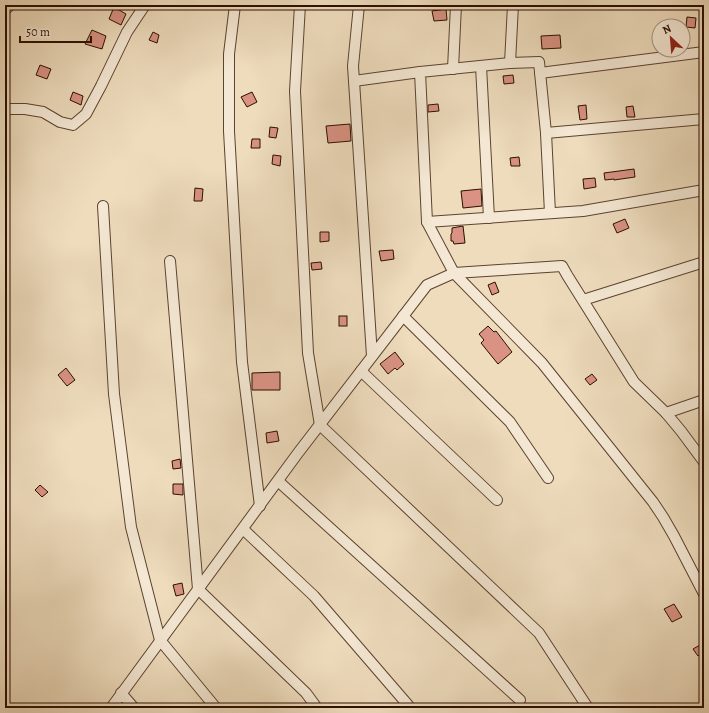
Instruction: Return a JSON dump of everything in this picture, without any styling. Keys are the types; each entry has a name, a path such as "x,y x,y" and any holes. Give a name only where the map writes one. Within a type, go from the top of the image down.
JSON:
{"street":[{"path":"5,10 10,5"},
{"path":"5,109 24,109 43,112 60,122 73,125 86,114 128,32 145,5"},
{"path":"235,5 229,54 229,131 242,362 260,506"},
{"path":"300,5 295,91 308,353 320,425 539,633 588,708"},
{"path":"359,5 353,66 372,356"},
{"path":"453,69 456,5"},
{"path":"510,63 513,5"},
{"path":"540,73 704,52"},
{"path":"354,81 420,72 510,63 539,62 546,133 550,213"},
{"path":"481,66 489,218"},
{"path":"420,72 427,222 454,273 542,363 653,502 674,536 704,594"},
{"path":"546,133 704,120"},
{"path":"427,222 583,211 704,190"},
{"path":"103,206 114,394 131,527 160,640 216,708"},
{"path":"170,261 198,589 306,693 316,708"},
{"path":"583,300 704,262"},
{"path":"110,708 278,481 427,285 454,273 562,266 634,382 666,413 704,462"},
{"path":"403,316 510,422 548,478"},
{"path":"361,371 497,500"},
{"path":"666,413 704,400"},
{"path":"278,481 520,700"},
{"path":"243,529 314,596 408,705"},
{"path":"121,693 134,708"}],"building":[{"path":"114,7 126,14 121,25 109,19"},
{"path":"446,9 447,20 434,21 432,11"},
{"path":"687,17 696,18 695,28 691,28 691,18"},
{"path":"92,30 106,36 102,49 85,44"},
{"path":"153,32 159,35 157,43 149,40"},
{"path":"560,35 561,48 542,49 541,36"},
{"path":"40,65 51,69 47,79 36,75"},
{"path":"513,75 514,83 504,84 503,76"},
{"path":"73,92 83,96 81,105 70,100"},
{"path":"252,92 257,102 247,107 241,97"},
{"path":"438,104 439,111 428,112 428,105"},
{"path":"586,105 587,119 580,120 578,106"},
{"path":"633,106 635,117 627,117 626,107"},
{"path":"350,124 351,141 328,143 326,126"},
{"path":"270,127 278,128 276,138 269,137"},
{"path":"252,139 260,139 260,148 251,148"},
{"path":"273,155 281,156 280,166 272,164"},
{"path":"519,157 520,166 511,166 510,158"},
{"path":"634,169 635,177 605,180 604,173"},
{"path":"595,178 596,187 584,189 583,179"},
{"path":"195,188 203,189 202,201 194,201"},
{"path":"481,189 482,206 463,208 461,191"},
{"path":"625,219 629,228 617,233 613,224"},
{"path":"463,226 465,243 454,244 453,241 451,241 452,228"},
{"path":"320,232 329,232 329,241 320,242"},
{"path":"393,250 394,259 381,261 379,251"},
{"path":"321,262 322,269 312,270 311,263"},
{"path":"495,282 499,292 492,295 488,285"},
{"path":"339,316 347,316 347,326 339,326"},
{"path":"488,326 494,332 496,331 512,352 498,364 481,343 484,340 479,334"},
{"path":"395,352 404,364 397,370 395,368 388,374 380,364"},
{"path":"66,368 75,380 67,386 58,375"},
{"path":"280,372 280,390 252,390 252,373"},
{"path":"592,374 597,380 590,385 585,379"},
{"path":"277,431 279,441 267,443 266,433"},
{"path":"180,459 181,468 173,469 172,461"},
{"path":"173,484 183,484 183,495 173,494"},
{"path":"40,485 48,492 42,497 35,490"},
{"path":"182,583 184,594 176,596 173,585"},
{"path":"674,604 682,617 672,622 664,609"},
{"path":"700,645 704,652 698,656 693,649"}]}
